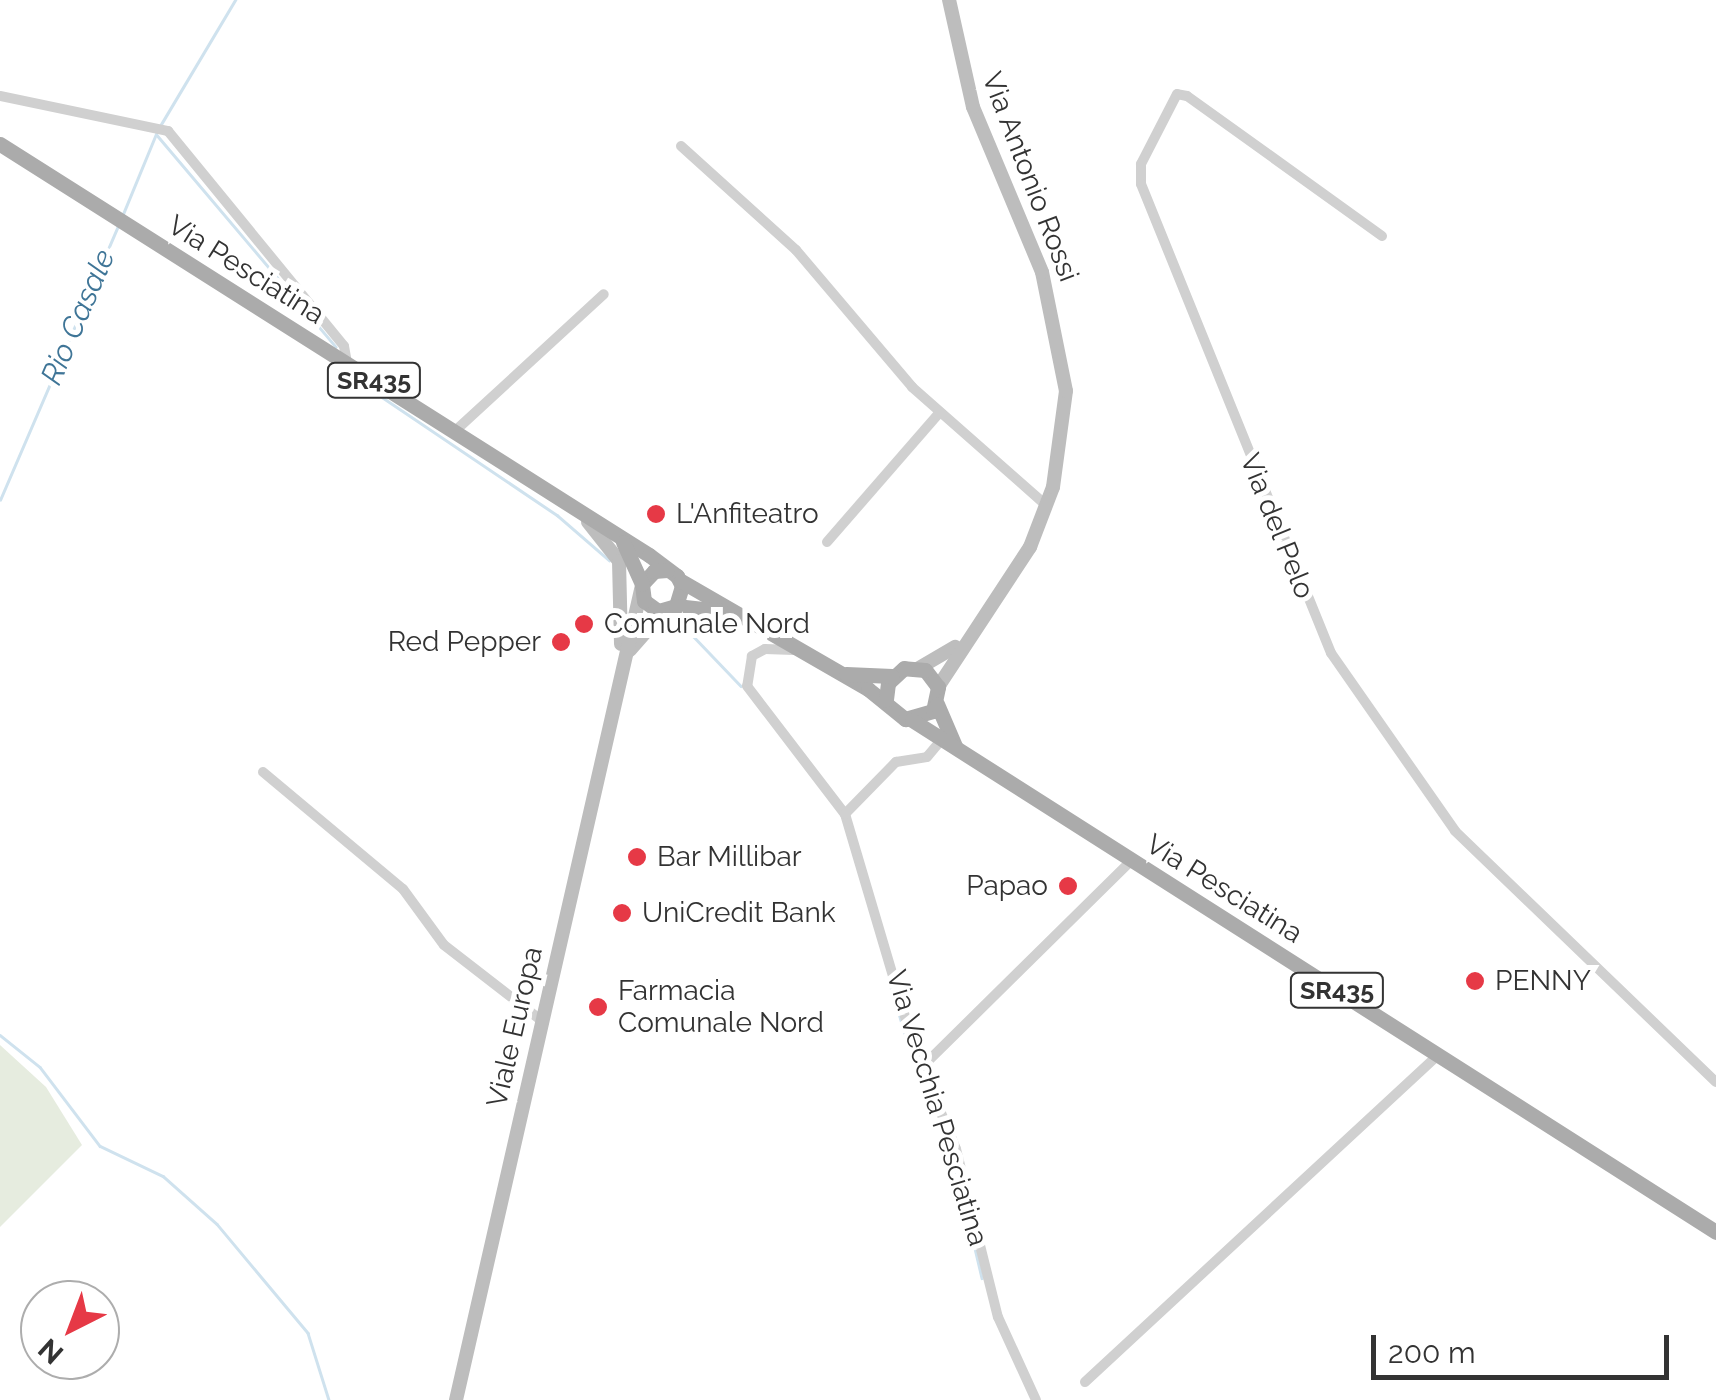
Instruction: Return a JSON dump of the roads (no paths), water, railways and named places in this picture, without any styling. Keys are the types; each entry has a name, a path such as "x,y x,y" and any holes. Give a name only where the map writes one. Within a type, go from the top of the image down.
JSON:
{"main road":[{"name":"Via Antonio Rossi","path":"948,0 973,108 1036,254 1058,328 1065,415 1046,505 1008,586 960,644"},
{"name":"Via Pesciatina","path":"0,144 568,503 680,581 886,700 899,717 912,720 1716,1232"},
{"name":"Viale Europa","path":"568,503 608,540 619,562 622,664"},
{"name":"Via Pesciatina","path":"617,535 642,584 644,601 670,608 734,614"},
{"path":"642,584 654,571 667,570"},
{"path":"670,608 680,581"},
{"name":"Viale Europa","path":"456,1400 642,584"},
{"name":"Viale Europa","path":"622,664 670,608"},
{"path":"938,687 918,668 960,644"},
{"path":"956,750 937,704 938,687 960,644"},
{"name":"Via Pesciatina","path":"842,673 892,676 918,668"},
{"path":"886,700 892,676"},
{"path":"912,720 937,704"}],"street":[{"name":"Via del Pelo","path":"1382,236 1187,96 1177,94 1141,164 1141,184 1330,653 1455,830 1716,1082"},
{"path":"0,96 156,125 168,131 344,346 347,363"},
{"path":"681,146 796,250 878,353 1046,505"},
{"path":"455,431 604,294"},
{"path":"827,542 940,412"},
{"name":"Via Vecchia Pesciatina","path":"794,650 765,649 752,656 747,686 845,814 923,1066 956,1149 998,1318 1036,1400"},
{"path":"845,814 896,762 927,757 942,740"},
{"path":"263,772 292,803 404,889 444,945 542,1021"},
{"path":"923,1066 1132,860"},
{"path":"1085,1382 1438,1055"}],"waterway":[{"path":"160,126 235,0"},
{"name":"Rio Casale","path":"123,214 156,134"},
{"path":"157,135 336,347"},
{"name":"Rio Casale","path":"0,500 118,226"},
{"path":"336,366 557,515 609,560"},
{"path":"676,618 741,686"},
{"path":"890,984 911,1053"},
{"path":"0,1035 40,1067 100,1146 163,1176 217,1224 308,1333 329,1400"},
{"path":"948,1143 958,1179"},
{"path":"965,1206 982,1278"}],"place":[{"name":"L'Anfiteatro","path":"656,514"},
{"name":"Comunale Nord","path":"584,624"},
{"name":"Red Pepper","path":"561,642"},
{"name":"Bar Millibar","path":"637,857"},
{"name":"Papao","path":"1068,886"},
{"name":"UniCredit Bank","path":"622,913"},
{"name":"PENNY","path":"1475,981"},
{"name":"Farmacia Comunale Nord","path":"598,1007"}]}
